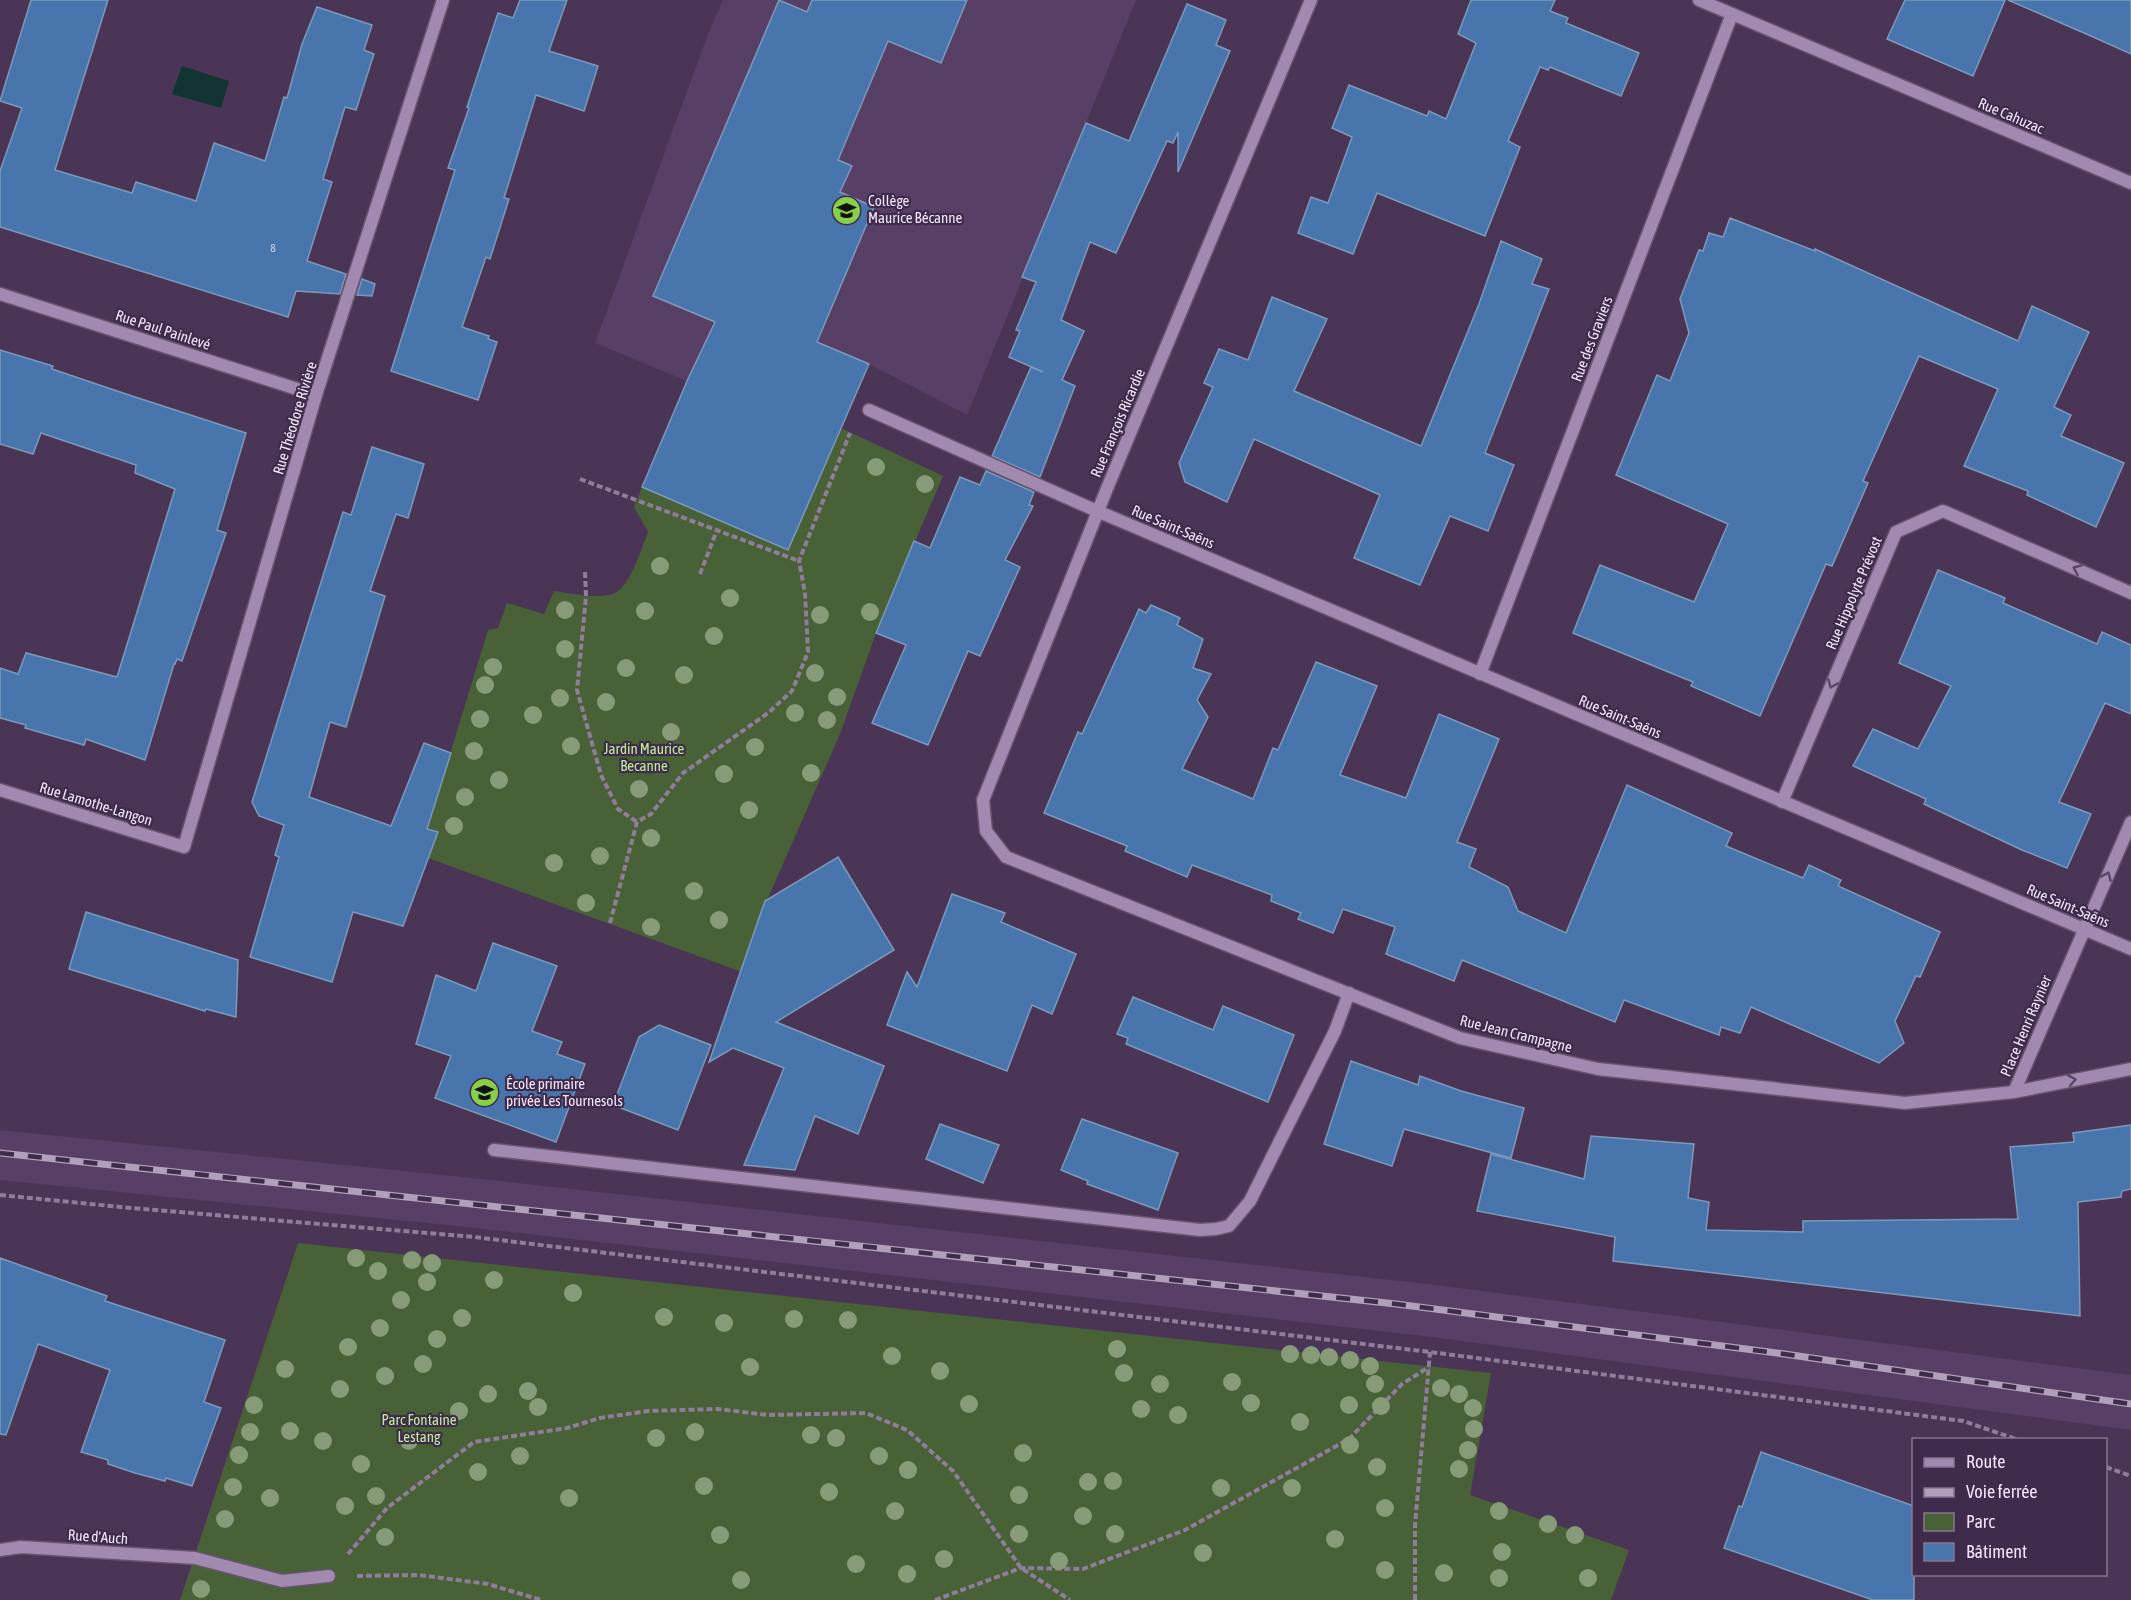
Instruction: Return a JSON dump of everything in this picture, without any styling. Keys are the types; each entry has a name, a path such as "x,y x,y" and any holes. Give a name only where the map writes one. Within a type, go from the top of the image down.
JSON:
{"street":[{"name":"Rue Théodore Rivière","path":"184,847 316,395 443,0"},
{"name":"Rue François Ricardie","path":"1006,857 986,831 983,800 1097,511 1311,0"},
{"name":"Rue Cahuzac","path":"1699,0 2131,183"},
{"name":"Rue des Graviers","path":"1480,674 1732,14"},
{"name":"Rue Paul Painlevé","path":"0,294 316,395"},
{"name":"Rue Saint-Saëns","path":"869,410 1097,511 2131,949"},
{"name":"Rue Hippolyte Prévost","path":"1782,802 1896,532 1943,511 2131,593"},
{"name":"Rue Lamothe-Langon","path":"0,790 184,847"},
{"name":"Place Henri Raynier","path":"2014,1092 2131,822"},
{"name":"Rue Jean Crampagne","path":"1006,857 1460,1038 1598,1069 1905,1103 2014,1092"},
{"path":"494,1150 1200,1230 1216,1229 1229,1226 1250,1201 1335,1031 1348,993"},
{"name":"Place Henri Raynier","path":"2014,1092 2131,1069"},
{"name":"Rue d'Auch","path":"0,1550 21,1547 195,1558 282,1581 329,1576"}],"path":[{"path":"610,923 637,822 651,814 683,773 768,713 792,691 808,652 805,593 799,561 850,432"},
{"path":"580,479 799,561"},
{"path":"700,574 717,530"},
{"path":"585,572 586,596 577,690 602,775 618,809 637,822"},
{"path":"0,1195 474,1237 1430,1352 1963,1421 2013,1438"},
{"path":"1415,1600 1415,1525 1430,1352"},
{"path":"935,1600 1020,1568 1083,1569 1185,1530 1349,1439 1402,1384 1429,1367"},
{"path":"329,1576 387,1508 474,1442 567,1428 600,1418 648,1411 718,1409 768,1415 866,1413 908,1430 953,1471 1020,1568 1070,1600"},
{"path":"2107,1467 2131,1476"},
{"path":"329,1576 419,1575 488,1584 541,1600"}],"shaded area":[{"name":"Collège Maurice Bécanne","path":"723,0 1136,0 967,415 869,364 733,307 687,381 595,343 708,34"},
{"path":"182,66 229,81 221,108 172,94"},
{"path":"0,1130 482,1179 1436,1285 2131,1375 2131,1430 1432,1337 476,1228 0,1180"}],"green space":[{"name":"Jardin Maurice Becanne","path":"841,428 943,476 876,633 840,734 762,912 742,972 428,858 438,833 427,829 488,630 498,628 507,603 544,614 554,591 602,596 621,589 635,566 648,532 634,507 642,487 788,550"},
{"name":"Parc Fontaine Lestang","path":"298,1243 1491,1373 1470,1495 1629,1550 1611,1600 180,1600"}],"building":[{"path":"31,0 108,0 55,170 132,193 136,182 196,201 214,143 265,161 284,97 287,98 302,44 317,7 372,25 364,50 374,54 356,110 345,107 323,179 332,182 307,261 346,274 340,294 296,291 288,317 0,227 0,171 22,108 0,101"},
{"path":"520,0 567,0 549,51 598,66 584,111 536,95 504,198 509,199 490,259 486,257 462,327 489,336 488,339 497,342 478,400 391,371 455,170 448,168 498,13 513,18"},
{"path":"779,0 807,12 812,0 967,0 941,63 888,41 838,160 852,166 840,192 874,207 817,342 869,364 788,550 642,487 715,322 653,296"},
{"path":"1471,0 1555,0 1550,11 1568,18 1566,23 1639,53 1621,96 1550,67 1548,70 1540,67 1508,141 1520,147 1485,236 1377,193 1353,254 1298,233 1311,197 1328,203 1352,137 1332,128 1349,85 1427,116 1429,111 1446,119 1476,43 1458,34"},
{"path":"1905,0 2005,0 1973,76 1887,39"},
{"path":"2008,0 2131,0 2131,54 2091,36"},
{"path":"1187,4 1226,20 1216,45 1230,51 1178,172 1178,132 1173,143 1167,141 1116,253 1090,242 1061,320 1084,331 1062,380 1075,386 1040,477 992,456 1031,367 1043,372 1009,357 1020,331 1016,330 1036,282 1022,277 1086,123 1129,141"},
{"path":"1730,218 1815,251 1815,249 2018,341 2032,306 2089,332 2054,407 2071,415 2061,436 2124,463 2096,527 2027,495 2028,491 1964,466 1998,389 1919,356 1863,481 1868,483 1832,566 1826,564 1760,716 1691,686 1693,682 1573,633 1600,565 1694,602 1728,524 1616,475 1657,375 1670,381 1689,333 1680,299 1699,250 1703,251 1709,233 1723,237"},
{"path":"1501,241 1542,259 1532,284 1549,289 1485,453 1514,465 1488,531 1450,516 1420,585 1354,558 1380,495 1254,439 1227,502 1185,482 1179,463 1213,387 1204,383 1219,349 1248,360 1272,297 1327,319 1294,391 1421,446 1479,304"},
{"path":"362,279 375,284 372,296 357,295"},
{"path":"0,350 246,433 217,530 226,533 182,661 177,659 174,664 145,760 86,739 84,745 25,728 26,725 0,718 0,668 18,674 26,653 117,677 175,489 135,473 136,465 41,433 33,454 0,444"},
{"path":"372,447 424,464 408,518 396,514 370,591 385,596 346,727 330,722 309,797 391,826 424,743 451,753 427,829 438,832 403,926 353,912 332,982 250,957 279,857 275,855 284,825 259,816 252,802 343,512 351,515"},
{"path":"986,471 1034,492 1029,505 1033,506 1005,560 1020,567 980,656 968,651 928,745 872,723 906,645 876,633 914,541 930,548 960,477 980,485"},
{"path":"1938,570 2005,598 2003,603 2097,644 2102,632 2131,645 2131,714 2105,703 2059,802 2091,814 2067,868 2022,850 1924,804 1926,799 1853,766 1873,729 1918,749 1951,686 1899,663"},
{"path":"1151,605 1180,618 1177,625 1203,639 1193,668 1211,674 1197,700 1208,717 1182,769 1253,799 1273,748 1278,750 1316,662 1377,686 1340,775 1406,798 1439,714 1499,739 1457,842 1476,849 1469,867 1508,887 1518,911 1566,933 1627,785 1732,833 1726,846 1803,878 1809,865 1841,880 1838,886 1940,932 1920,977 1916,976 1895,1021 1904,1043 1879,1063 1751,1007 1740,1033 1721,1027 1719,1035 1624,1000 1615,1022 1462,960 1454,981 1386,954 1395,927 1343,909 1333,933 1298,919 1301,913 1271,901 1272,895 1192,865 1187,877 1125,851 1127,846 1044,813 1078,732 1082,734 1139,609 1146,613"},
{"path":"838,857 894,950 776,1022 884,1066 858,1134 815,1116 795,1170 744,1165 784,1068 733,1048 709,1062 765,901"},
{"path":"952,894 1005,913 1001,922 1076,954 1052,1014 1032,1005 1007,1071 887,1025 907,972 917,987"},
{"path":"86,912 238,960 236,1017 206,1009 205,1011 69,969"},
{"path":"493,943 557,966 532,1031 562,1042 557,1054 585,1064 556,1142 435,1098 451,1056 416,1044 436,975 476,991"},
{"path":"1133,997 1213,1030 1223,1006 1294,1035 1268,1102 1126,1044 1128,1038 1117,1034"},
{"path":"659,1025 711,1045 678,1130 613,1105 639,1037"},
{"path":"1351,1061 1418,1085 1420,1076 1461,1091 1524,1108 1511,1158 1404,1129 1392,1166 1324,1144"},
{"path":"1082,1119 1178,1153 1158,1210 1087,1184 1088,1181 1061,1170"},
{"path":"940,1124 999,1145 983,1183 926,1159"},
{"path":"2131,1125 2131,1189 2122,1191 2121,1197 2078,1202 2080,1316 1613,1261 1615,1237 1477,1211 1491,1154 1584,1179 1591,1136 1694,1144 1688,1198 1709,1202 1706,1230 1803,1232 1803,1221 2018,1219 2010,1147 2074,1142 2073,1133"},
{"path":"0,1258 107,1296 105,1301 225,1340 204,1402 221,1408 192,1486 166,1478 165,1481 135,1473 108,1464 108,1460 81,1452 110,1370 38,1344 6,1435 0,1434"},
{"path":"1761,1452 1912,1505 1914,1600 1873,1600 1724,1548 1739,1506 1742,1507"}],"railway":[{"path":"0,1153 1396,1304 1777,1353 2131,1404"}],"place":[{"name":"Collège Maurice Bécanne","path":"847,210"},
{"name":"École primaire privée Les Tournesols","path":"485,1093"}]}
